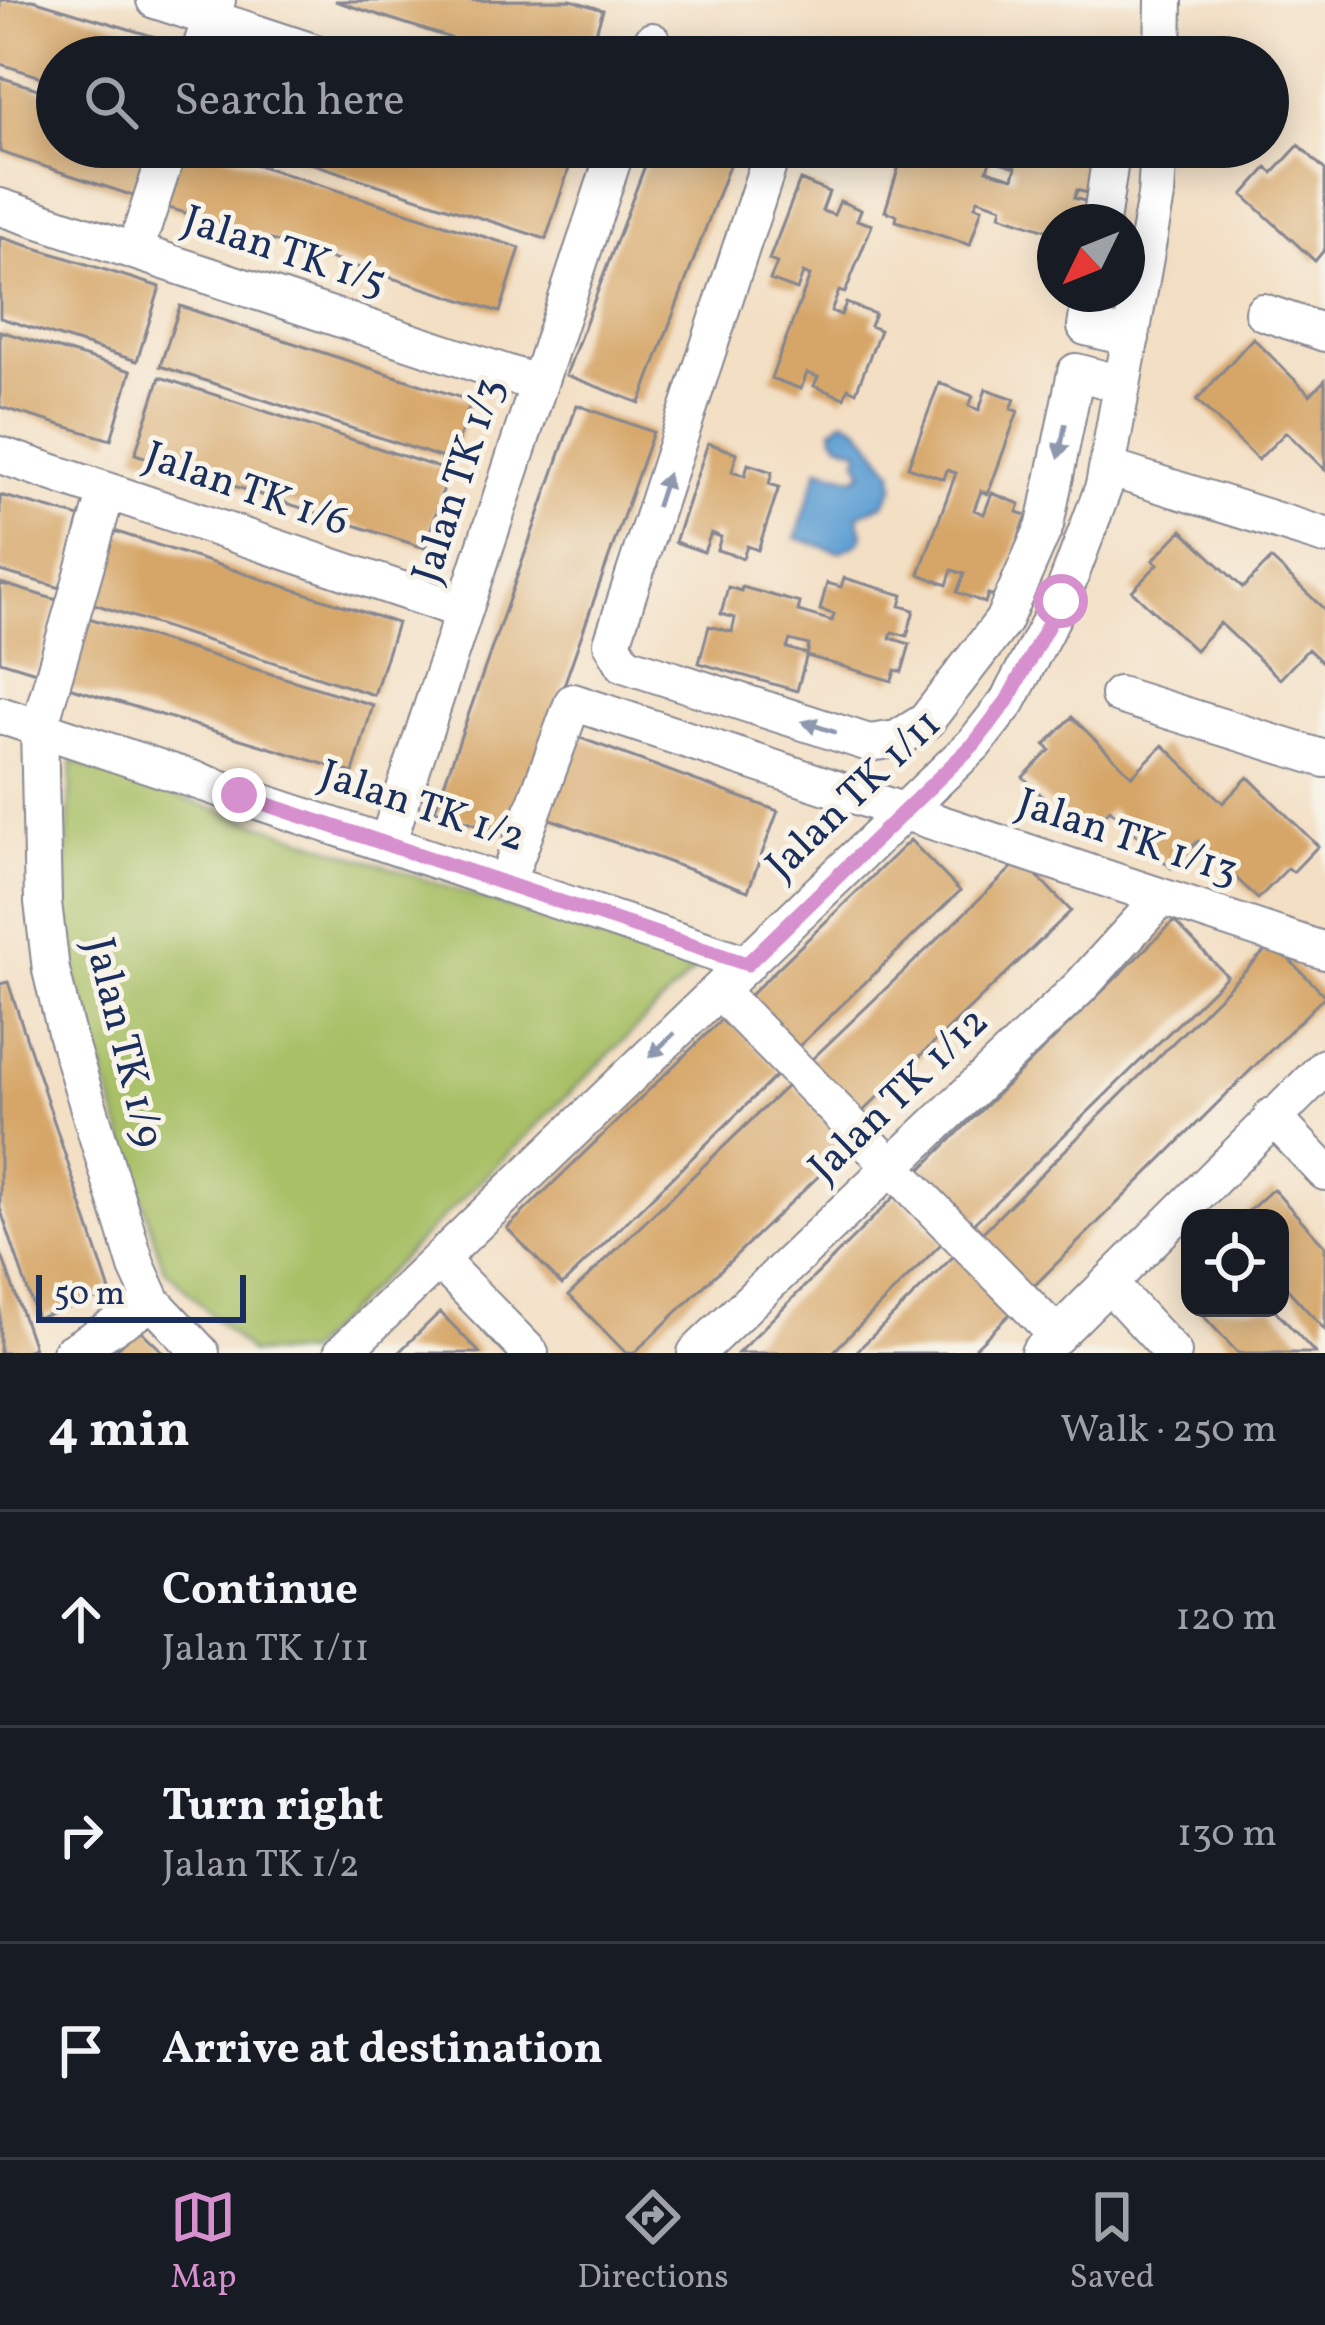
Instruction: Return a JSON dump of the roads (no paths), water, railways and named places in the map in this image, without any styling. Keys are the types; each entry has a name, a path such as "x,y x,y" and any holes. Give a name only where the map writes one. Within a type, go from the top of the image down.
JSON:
{"street":[{"path":"155,0 214,9 278,36"},
{"path":"1163,36 1164,0"},
{"path":"135,251 162,168"},
{"name":"Jalan TK 1/3","path":"387,844 605,168"},
{"path":"767,168 612,643 624,664 868,742 897,739 926,721 1003,621 1045,525 1076,372 1121,385"},
{"path":"1104,204 1109,168"},
{"name":"Jalan TK 1/11","path":"343,1353 974,744 1007,701 1061,601 1108,468 1158,168"},
{"name":"Jalan TK 1/5","path":"0,207 539,384"},
{"path":"1088,312 1086,327 1131,338"},
{"path":"1263,313 1325,332"},
{"name":"Jalan TK 1/6","path":"0,455 464,611"},
{"path":"1108,468 1325,536"},
{"name":"Jalan TK 1/9","path":"107,491 39,728 44,902 51,970 137,1267 153,1302 201,1353"},
{"path":"1119,695 1325,759"},
{"name":"Jalan TK 1/13","path":"506,884 573,702 1325,951"},
{"name":"Jalan TK 1/2","path":"0,715 747,964"},
{"name":"Jalan TK 1/12","path":"695,1353 1079,987 1161,898"},
{"path":"719,991 891,1166 1048,1344 1325,1067"},
{"path":"1272,1116 1325,1172"},
{"path":"440,1260 530,1353"},
{"path":"1110,1285 1173,1353"},
{"path":"70,1353 153,1302"}],"water":[{"path":"844,419 860,428 893,471 894,487 885,503 858,515 863,535 858,543 839,552 796,538 819,468 855,478 863,473 857,459 860,450 842,444 833,434 832,429"}]}
